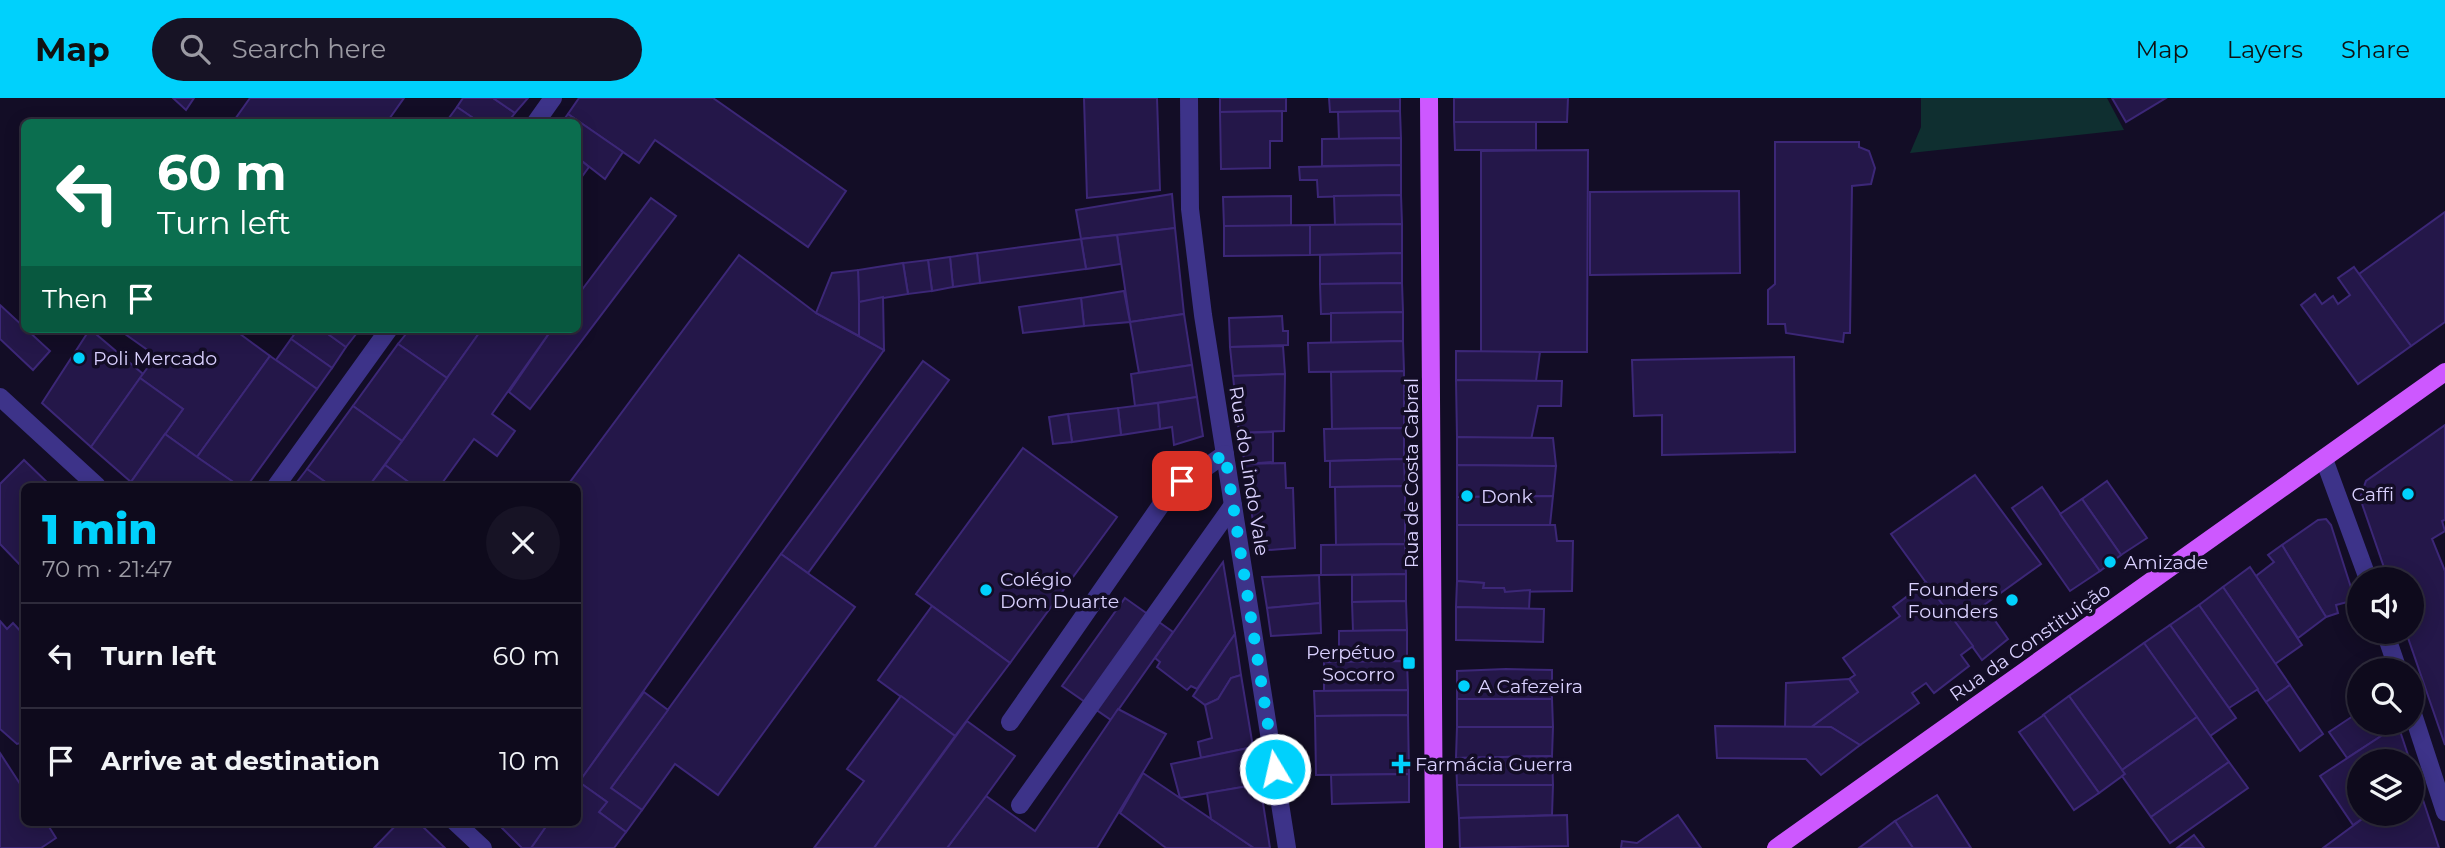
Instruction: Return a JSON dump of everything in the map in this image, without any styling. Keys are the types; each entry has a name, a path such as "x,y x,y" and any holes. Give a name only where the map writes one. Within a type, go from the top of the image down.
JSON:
{"main road":[{"name":"Rua de Costa Cabral","path":"1429,98 1434,848"},
{"name":"Rua da Constituição","path":"1776,848 2445,372"}],"street":[{"path":"538,119 554,98"},
{"name":"Rua do Lindo Vale","path":"1189,98 1190,209 1225,454 1287,848"},
{"path":"278,483 387,333"},
{"path":"0,397 94,483"},
{"path":"1010,722 1170,492 1225,454"},
{"path":"2324,459 2364,567"},
{"path":"1020,805 1233,505"},
{"path":"2420,735 2445,812"},
{"path":"460,826 482,848"}],"green space":[{"path":"1921,98 2107,98 2124,130 1910,153 1921,127"}],"building":[{"path":"173,98 194,98 186,110"},
{"path":"250,98 404,98 389,119 235,119"},
{"path":"463,98 493,98 515,113 510,119 475,119 457,107"},
{"path":"493,98 528,98 515,113"},
{"path":"579,98 713,98 846,191 808,247 655,140 639,163 581,123 581,119 568,114"},
{"path":"1084,98 1157,98 1160,190 1087,198"},
{"path":"1220,98 1286,98 1286,111 1220,112"},
{"path":"1329,98 1400,98 1400,111 1330,112"},
{"path":"1454,98 1568,98 1567,122 1454,122"},
{"path":"2112,98 2166,98 2126,122"},
{"path":"457,107 475,119 448,119"},
{"path":"1282,111 1282,141 1270,141 1270,168 1221,169 1220,112"},
{"path":"1400,111 1401,138 1339,139 1338,112"},
{"path":"1454,122 1536,122 1536,150 1455,150"},
{"path":"581,123 623,152 605,179 581,160"},
{"path":"1401,138 1401,165 1322,166 1322,139"},
{"path":"1775,142 1859,142 1859,147 1869,151 1875,168 1871,184 1852,186 1850,333 1844,333 1843,342 1786,333 1785,324 1768,324 1768,290 1775,284"},
{"path":"1588,150 1587,352 1481,352 1481,151"},
{"path":"581,160 589,167 581,178"},
{"path":"1401,165 1401,195 1318,197 1317,180 1300,180 1299,167"},
{"path":"1739,191 1740,273 1590,275 1590,192"},
{"path":"1172,194 1175,228 1081,239 1076,210"},
{"path":"1401,195 1402,224 1335,225 1334,196"},
{"path":"1291,196 1291,226 1224,226 1223,197"},
{"path":"651,198 676,216 530,409 509,392 549,333 581,333 581,291"},
{"path":"2445,212 2445,322 2411,346 2359,274"},
{"path":"1402,224 1402,253 1310,255 1310,225"},
{"path":"1310,225 1310,255 1224,256 1224,226"},
{"path":"1175,228 1184,314 1130,322 1117,235"},
{"path":"1117,235 1121,264 1086,269 1081,239"},
{"path":"1081,239 1086,269 980,283 977,253"},
{"path":"977,253 980,283 953,287 950,257"},
{"path":"1402,253 1402,283 1320,284 1320,255"},
{"path":"739,255 816,313 884,350 581,780 581,483 569,483"},
{"path":"950,257 953,287 932,291 928,260"},
{"path":"928,260 932,291 908,294 903,263"},
{"path":"903,263 908,294 859,302 858,270"},
{"path":"2354,267 2411,346 2358,384 2301,305 2315,294 2322,304 2333,296 2338,304 2350,295 2338,278"},
{"path":"858,270 859,336 816,313 832,273"},
{"path":"1402,283 1403,312 1321,314 1320,284"},
{"path":"1124,291 1130,322 1084,326 1081,298"},
{"path":"883,297 884,350 859,336 859,302"},
{"path":"1081,298 1084,326 1023,333 1019,307"},
{"path":"0,305 21,324 21,333 30,333 50,351 33,370 0,339"},
{"path":"1403,312 1403,341 1331,343 1331,313"},
{"path":"1184,314 1192,365 1139,373 1130,322"},
{"path":"1282,316 1283,331 1288,331 1288,345 1230,347 1229,318"},
{"path":"87,333 95,333 143,374 91,447 42,403"},
{"path":"124,333 239,333 270,356 197,457 165,434 183,409 140,378 156,356"},
{"path":"295,333 327,333 346,347 332,368 291,339"},
{"path":"327,333 357,333 346,347"},
{"path":"407,333 479,333 447,378 398,344"},
{"path":"479,333 549,333 492,414 515,431 497,456 474,439 442,483 410,483 385,465"},
{"path":"291,339 332,368 317,389 276,360"},
{"path":"1403,341 1404,371 1309,372 1308,343"},
{"path":"398,344 447,378 402,441 353,406"},
{"path":"1283,346 1285,374 1233,376 1230,347"},
{"path":"1456,351 1540,352 1536,381 1456,380"},
{"path":"270,356 317,389 249,483 235,483 197,457"},
{"path":"1794,357 1795,452 1662,455 1662,415 1634,416 1632,360"},
{"path":"923,361 949,380 808,573 781,554"},
{"path":"1192,365 1197,397 1135,406 1131,374"},
{"path":"1404,371 1404,428 1332,429 1331,372"},
{"path":"1285,374 1284,431 1239,433 1233,376"},
{"path":"140,378 183,409 131,482 91,447"},
{"path":"1456,380 1562,381 1561,406 1538,406 1531,440 1457,437"},
{"path":"1197,397 1203,436 1174,445 1172,427 1160,429 1158,403"},
{"path":"1158,403 1160,429 1121,435 1118,408"},
{"path":"353,406 402,441 371,483 327,483 307,469"},
{"path":"1118,408 1121,435 1072,442 1068,414"},
{"path":"1068,414 1072,442 1053,444 1049,417"},
{"path":"2445,425 2445,520 2442,521 2445,531 2432,539 2445,571 2445,745 2424,684 2424,658 2415,658 2410,644 2424,644 2424,567 2384,567 2360,498 2366,481"},
{"path":"1404,428 1404,459 1325,461 1324,429"},
{"path":"1273,432 1273,462 1245,464 1239,433"},
{"path":"165,434 235,483 132,483"},
{"path":"1457,437 1553,438 1556,466 1457,465"},
{"path":"1023,448 1117,517 1010,663 916,594"},
{"path":"1404,459 1405,486 1330,487 1330,461"},
{"path":"24,460 48,483 21,483 21,566 0,544 0,484"},
{"path":"1285,463 1286,488 1293,488 1295,548 1257,551 1245,464"},
{"path":"385,465 410,483 371,483"},
{"path":"1457,465 1556,466 1553,496 1457,497"},
{"path":"307,469 327,483 296,483"},
{"path":"1975,475 2041,564 1984,605 2008,639 1982,660 1891,534"},
{"path":"2107,481 2147,538 2121,555 2082,499"},
{"path":"1405,486 1405,544 1336,545 1335,487"},
{"path":"2042,487 2100,571 2070,591 2012,508"},
{"path":"1553,496 1550,525 1457,525 1457,497"},
{"path":"2082,499 2121,555 2100,571 2060,514"},
{"path":"2326,519 2331,525 2347,575 2347,602 2336,605 2338,613 2326,617 2282,545 2318,520"},
{"path":"1457,525 1555,525 1557,541 1573,541 1572,591 1505,592 1504,588 1483,588 1484,583 1457,581"},
{"path":"1405,544 1406,574 1321,575 1321,545"},
{"path":"2282,545 2326,617 2298,638 2256,576 2274,562 2268,555"},
{"path":"781,554 855,607 718,795 675,764 642,810 611,788"},
{"path":"1223,562 1235,634 1197,689 1191,686 1187,690 1157,667 1160,662 1155,658"},
{"path":"2250,567 2302,645 2275,664 2223,587"},
{"path":"1406,574 1406,601 1352,602 1352,575"},
{"path":"1319,575 1320,603 1267,608 1262,577"},
{"path":"1457,581 1484,583 1483,588 1504,588 1505,592 1530,590 1529,609 1456,607"},
{"path":"1926,582 1973,646 1961,655 1969,666 1934,693 1926,683 1912,693 1919,703 1860,745 1831,727 1810,728 1858,692 1849,679 1855,675 1843,658 1900,616 1893,607"},
{"path":"2223,587 2290,685 2266,702 2199,605"},
{"path":"1125,598 1173,632 1111,720 1062,686"},
{"path":"1406,601 1407,630 1353,631 1352,602"},
{"path":"1320,603 1321,633 1271,636 1267,608"},
{"path":"2199,605 2258,689 2229,708 2170,625"},
{"path":"932,606 1010,663 955,736 878,680"},
{"path":"1456,607 1544,609 1543,642 1456,640"},
{"path":"0,621 7,629 13,623 21,632 21,743 17,744 0,729"},
{"path":"2170,625 2236,718 2210,736 2144,643"},
{"path":"1407,630 1407,661 1339,662 1339,631"},
{"path":"1235,634 1241,675 1231,678 1218,699 1205,705 1193,696"},
{"path":"2144,643 2197,717 2122,770 2069,696"},
{"path":"1407,661 1408,690 1324,691 1324,662"},
{"path":"1552,670 1552,699 1457,699 1457,671"},
{"path":"1241,675 1253,747 1201,758 1198,742 1212,738 1205,705 1218,699 1231,678"},
{"path":"1849,679 1858,692 1810,728 1785,727 1786,683"},
{"path":"2290,685 2323,734 2300,751 2266,702"},
{"path":"1408,690 1408,715 1315,716 1314,691"},
{"path":"644,692 668,710 611,788 642,810 626,832 599,812 607,802 581,783 581,779"},
{"path":"901,696 955,736 874,848 814,848 864,781 847,769"},
{"path":"2069,696 2125,774 2099,793 2043,715"},
{"path":"1457,699 1552,699 1553,727 1457,727"},
{"path":"1118,709 1166,734 1097,848 947,848 986,796 1035,831"},
{"path":"1408,715 1409,774 1316,775 1315,716"},
{"path":"2044,715 2099,793 2074,810 2019,732"},
{"path":"2197,717 2229,762 2151,817 2122,776 2125,774 2122,770"},
{"path":"2347,720 2347,735 2383,735 2361,749 2347,749 2347,758 2329,732"},
{"path":"967,721 1015,756 986,796 947,848 874,848"},
{"path":"1715,726 1831,727 1860,745 1821,775 1806,759 1717,758"},
{"path":"1457,727 1553,727 1552,756 1456,758"},
{"path":"2383,735 2401,735 2406,749 2361,749"},
{"path":"1253,747 1260,784 1180,798 1171,764"},
{"path":"0,753 21,785 21,826 48,826 56,838 41,848 0,848"},
{"path":"1552,756 1553,785 1457,785 1456,758"},
{"path":"2347,758 2347,816 2320,776"},
{"path":"2229,762 2248,788 2170,843 2151,817"},
{"path":"1143,773 1254,848 1166,848 1120,813"},
{"path":"1409,774 1409,802 1332,804 1331,775"},
{"path":"581,783 607,802 599,812 626,832 614,848 531,848 546,826 581,826"},
{"path":"1260,784 1270,848 1254,848 1211,819 1207,793"},
{"path":"1457,785 1553,785 1552,815 1459,818"},
{"path":"1937,795 1971,848 1913,848 1895,821"},
{"path":"2424,803 2439,848 2323,848 2353,826 2424,826"},
{"path":"1567,815 1568,846 1460,848 1459,818"},
{"path":"1678,815 1701,848 1621,848 1622,841 1637,843"},
{"path":"1895,821 1913,848 1859,848"},
{"path":"395,826 422,826 445,848 374,848"},
{"path":"500,826 546,826 531,848 522,848"},
{"path":"2194,835 2204,848 2177,848"}],"place":[{"name":"Poli Mercado","path":"79,358"},
{"name":"Caffi","path":"2408,494"},
{"name":"Donk","path":"1467,496"},
{"name":"Amizade","path":"2110,562"},
{"name":"Colégio Dom Duarte","path":"986,590"},
{"name":"Founders Founders","path":"2012,600"},
{"name":"Perpétuo Socorro","path":"1409,663"},
{"name":"A Cafezeira","path":"1464,686"},
{"name":"Farmácia Guerra","path":"1401,764"}],"route":[{"path":"1182,481 1225,454 1275,769"}]}
